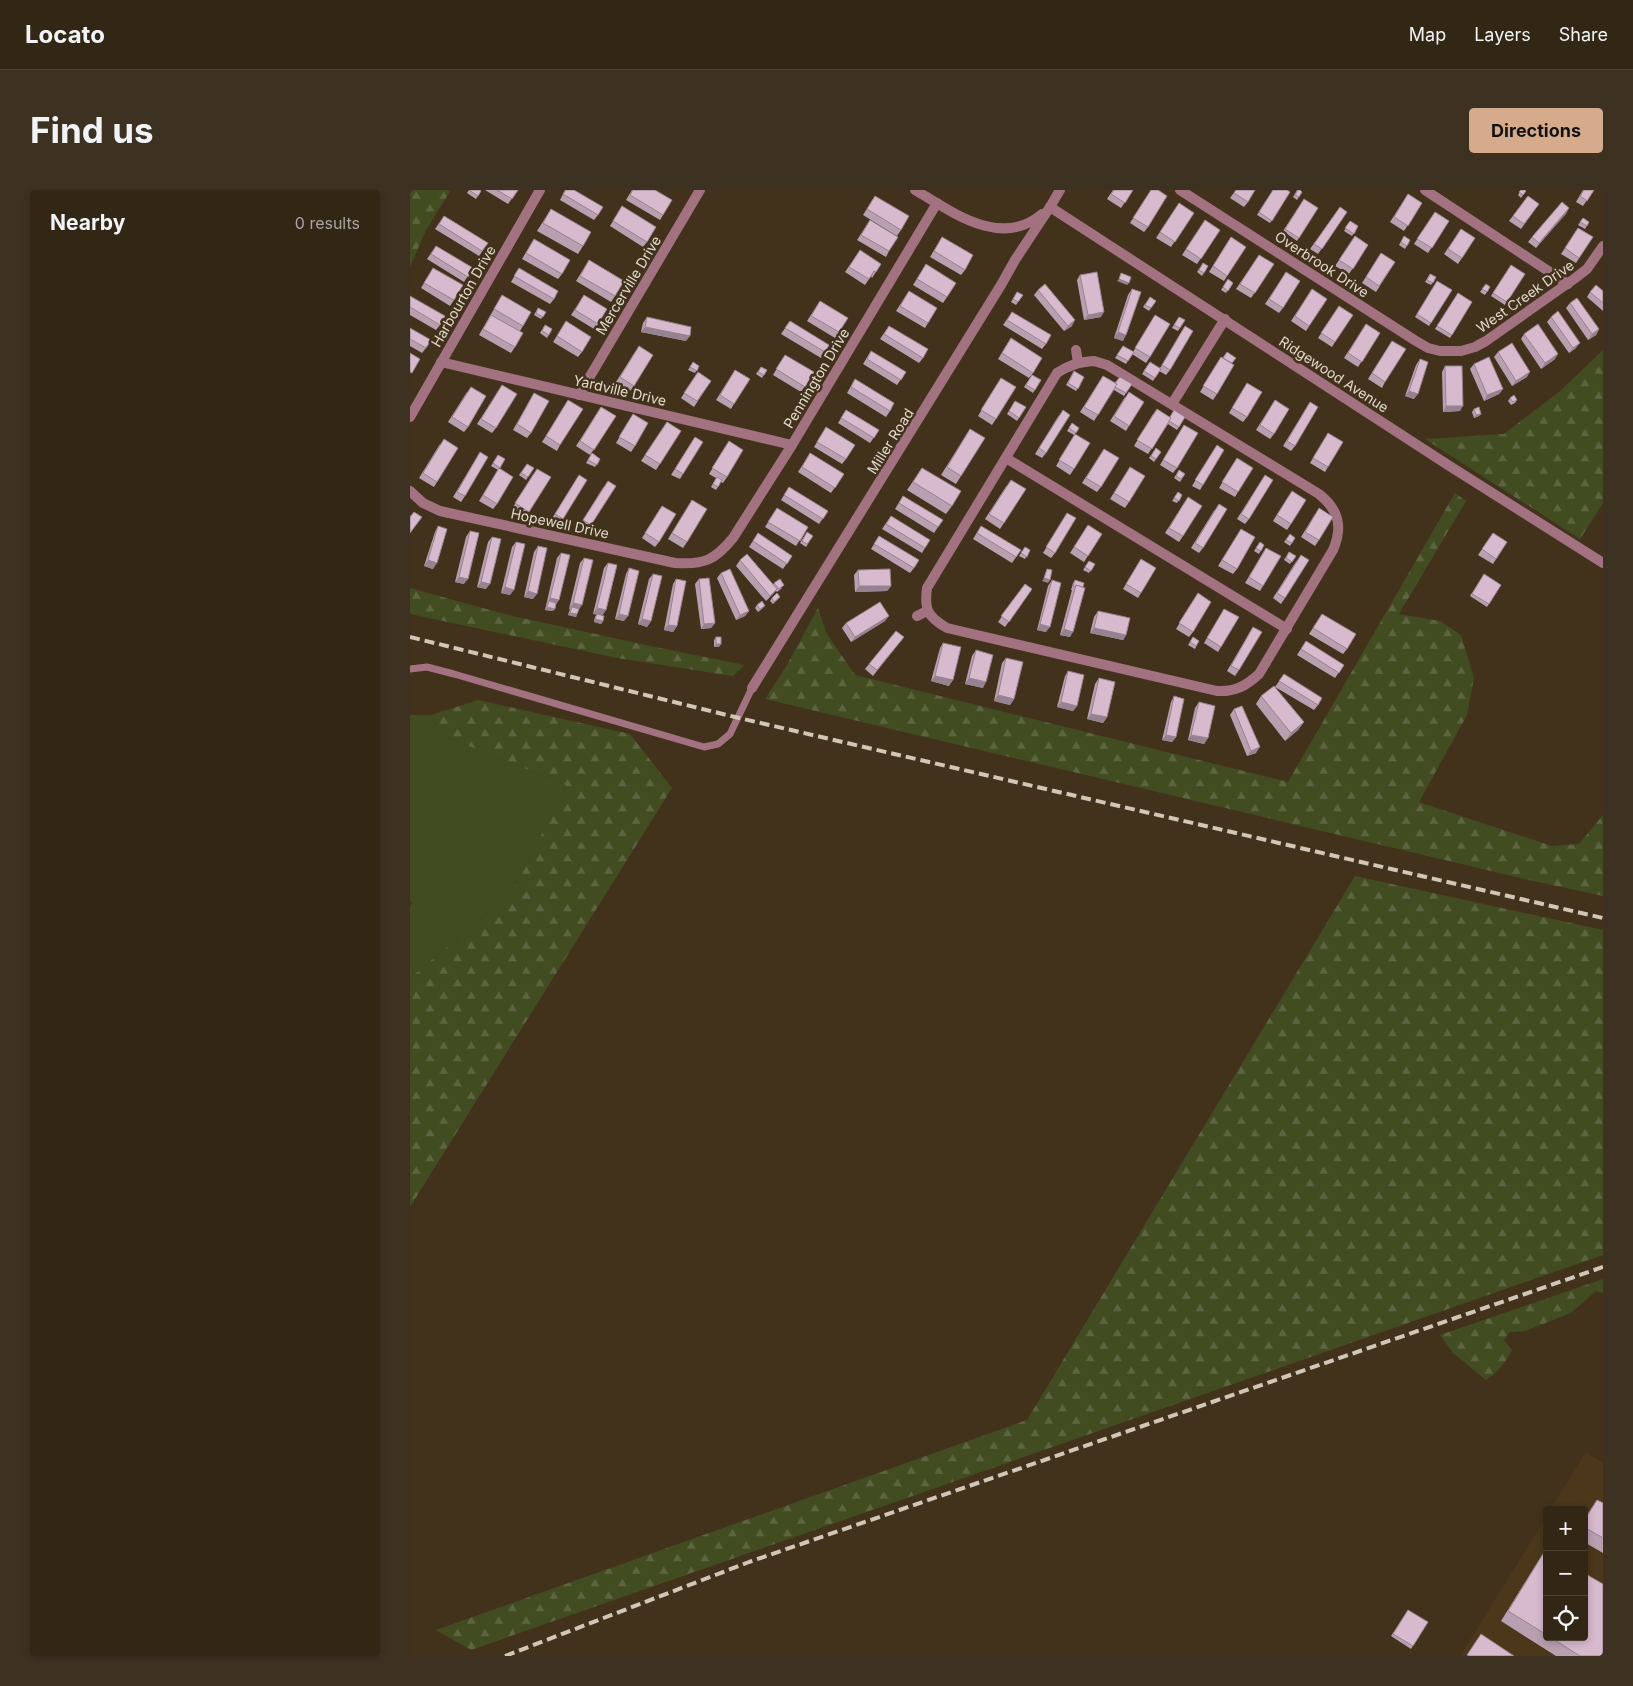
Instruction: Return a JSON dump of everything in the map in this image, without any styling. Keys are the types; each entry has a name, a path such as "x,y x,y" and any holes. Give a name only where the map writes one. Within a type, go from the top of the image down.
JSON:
{"street":[{"name":"Harbourton Drive","path":"410,417 540,190"},
{"name":"Mercerville Drive","path":"579,395 700,190"},
{"path":"915,190 986,227 1001,229 1024,226 1035,220 1050,207"},
{"name":"Miller Road","path":"752,688 1060,190"},
{"name":"Overbrook Drive","path":"1180,190 1416,341 1428,348 1452,351"},
{"path":"1425,190 1568,284"},
{"name":"Pennington Drive","path":"710,560 722,552 734,538 937,203"},
{"name":"Ridgewood Avenue","path":"1050,207 1603,563"},
{"name":"West Creek Drive","path":"1452,351 1461,352 1486,341 1568,284 1587,269 1603,246"},
{"path":"1172,404 1225,319"},
{"path":"1076,350 1078,362"},
{"path":"1094,361 1107,364 1172,404 1327,500 1333,509 1339,530 1338,540 1287,629 1259,674 1250,683 1238,689 1217,690 947,628 936,622 927,610 925,600 927,588 1057,374 1066,367 1078,362 1094,361"},
{"name":"Yardville Drive","path":"441,362 792,445"},
{"path":"1006,458 1287,629"},
{"name":"Hopewell Drive","path":"410,491 423,503 440,511 675,563 693,564 710,560"},
{"path":"917,616 927,610"}],"lane":[{"path":"410,669 426,667 454,674 704,747 718,744 730,734 752,688"}],"shaded area":[{"path":"1586,1452 1603,1463 1603,1656 1460,1656 1543,1522 1543,1641 1588,1641 1588,1506 1552,1506"}],"green space":[{"path":"410,190 451,190 426,230 410,267"},
{"path":"1603,350 1603,503 1580,539 1425,439 1504,434 1560,391"},
{"path":"1455,493 1466,501 1399,614 1440,621 1461,635 1474,678 1467,715 1419,802 1552,846 1579,844 1603,815 1603,896 765,699 787,665 818,608 827,634 855,675 1288,782"},
{"path":"410,588 508,615 745,665 733,676 617,658 410,614"},
{"path":"478,700 630,734 672,788 410,1207 410,978 512,893 566,785 441,735 431,715"},
{"path":"410,715 431,715 441,735 566,785 512,893 410,978 410,907 412,902 410,901"},
{"path":"1355,876 1603,930 1603,1255 471,1650 436,1630 1027,1420"},
{"path":"1603,1279 1603,1293 1596,1291 1571,1313 1525,1331 1510,1332 1504,1340 1512,1350 1501,1367 1486,1380 1453,1353 1440,1335"}],"building":[{"path":"469,190 480,190 481,191 478,196"},
{"path":"497,190 518,190 512,199"},
{"path":"566,190 574,190 603,207 598,215 563,194"},
{"path":"633,190 655,190 672,200 663,215 630,195"},
{"path":"1114,190 1133,190 1125,203 1111,194"},
{"path":"1151,190 1158,190 1167,196 1148,227 1133,218"},
{"path":"1236,190 1255,190 1248,202 1234,193"},
{"path":"1273,190 1287,190 1290,192 1272,221 1259,212"},
{"path":"1298,190 1302,192 1299,197 1295,195"},
{"path":"1521,190 1526,191 1523,195 1519,192"},
{"path":"1584,190 1594,190 1587,201 1580,196"},
{"path":"1408,194 1422,203 1408,226 1394,217"},
{"path":"875,196 909,216 901,230 867,209"},
{"path":"1528,196 1539,204 1524,224 1513,216"},
{"path":"1304,199 1318,208 1299,238 1285,229"},
{"path":"1562,202 1569,208 1539,243 1532,237"},
{"path":"1179,203 1194,213 1175,242 1160,232"},
{"path":"622,206 656,227 647,242 613,221"},
{"path":"1340,207 1347,212 1322,249 1314,244"},
{"path":"551,209 591,232 583,246 543,223"},
{"path":"1435,212 1449,221 1432,248 1417,239"},
{"path":"444,216 488,243 482,251 439,224"},
{"path":"1583,218 1589,222 1587,226 1580,222"},
{"path":"870,220 898,237 889,251 861,235"},
{"path":"1205,220 1220,230 1201,259 1186,249"},
{"path":"1350,221 1358,226 1354,234 1345,228"},
{"path":"1578,228 1593,237 1579,258 1565,248"},
{"path":"1461,229 1475,238 1462,258 1448,249"},
{"path":"1355,236 1368,245 1353,269 1339,260"},
{"path":"1404,236 1410,240 1407,246 1401,242"},
{"path":"942,237 973,255 965,270 934,251"},
{"path":"1231,237 1246,247 1227,276 1213,266"},
{"path":"534,239 570,260 562,274 526,253"},
{"path":"436,246 473,268 468,277 431,254"},
{"path":"860,250 881,264 869,279 849,267"},
{"path":"1381,253 1395,262 1379,286 1366,277"},
{"path":"1259,255 1274,264 1255,293 1240,284"},
{"path":"589,260 624,281 615,296 580,276"},
{"path":"1203,263 1208,266 1204,273 1199,270"},
{"path":"926,264 956,283 947,297 917,279"},
{"path":"1511,265 1525,274 1507,302 1493,293"},
{"path":"433,268 463,285 454,300 424,283"},
{"path":"519,268 558,291 554,299 514,276"},
{"path":"1097,272 1104,312 1088,315 1080,275"},
{"path":"1286,272 1300,281 1283,308 1269,299"},
{"path":"1121,273 1131,277 1129,283 1119,279"},
{"path":"1430,274 1436,277 1433,283 1427,280"},
{"path":"1228,279 1233,283 1228,291 1223,287"},
{"path":"1437,281 1452,290 1431,323 1417,314"},
{"path":"1045,284 1075,320 1068,326 1038,290"},
{"path":"1486,284 1490,287 1487,292 1482,289"},
{"path":"1596,285 1603,291 1603,303 1590,292"},
{"path":"1132,289 1141,292 1126,335 1118,332"},
{"path":"1312,289 1327,299 1309,326 1295,316"},
{"path":"909,291 937,308 928,323 900,306"},
{"path":"1017,292 1023,295 1018,302 1013,299"},
{"path":"1458,293 1472,302 1452,335 1437,326"},
{"path":"502,295 531,312 523,326 494,309"},
{"path":"584,295 607,309 598,324 575,310"},
{"path":"410,296 445,316 440,325 410,307"},
{"path":"1150,297 1156,301 1151,308 1145,305"},
{"path":"1577,298 1599,329 1592,334 1570,303"},
{"path":"820,301 848,318 839,332 811,316"},
{"path":"1339,306 1353,315 1335,342 1321,333"},
{"path":"538,308 546,312 543,317 536,313"},
{"path":"1558,311 1580,343 1573,348 1551,317"},
{"path":"1012,312 1051,335 1046,344 1007,320"},
{"path":"491,315 523,333 515,347 483,329"},
{"path":"1155,315 1170,324 1150,357 1135,348"},
{"path":"647,317 691,327 690,336 645,327"},
{"path":"1179,317 1185,320 1180,328 1174,325"},
{"path":"566,321 591,337 582,352 557,336"},
{"path":"790,321 829,345 825,352 785,328"},
{"path":"1366,324 1380,333 1362,362 1348,353"},
{"path":"1538,324 1558,354 1545,363 1524,334"},
{"path":"545,325 552,329 549,335 542,331"},
{"path":"889,326 928,349 923,358 884,334"},
{"path":"1185,326 1193,331 1170,370 1162,365"},
{"path":"410,328 431,340 426,348 410,339"},
{"path":"1011,338 1042,358 1033,373 1002,353"},
{"path":"1392,341 1406,349 1385,382 1372,373"},
{"path":"1512,343 1530,372 1516,381 1498,352"},
{"path":"639,346 653,355 634,386 620,377"},
{"path":"1123,346 1134,352 1128,361 1117,355"},
{"path":"871,351 906,372 901,380 867,359"},
{"path":"1227,352 1236,358 1232,363 1223,358"},
{"path":"410,353 420,359 412,373 410,372"},
{"path":"785,355 814,372 805,387 776,369"},
{"path":"1221,357 1234,365 1217,394 1203,386"},
{"path":"1489,357 1503,389 1487,395 1474,364"},
{"path":"1420,359 1428,362 1418,394 1409,391"},
{"path":"693,362 699,366 697,371 690,367"},
{"path":"1150,362 1161,369 1155,378 1144,371"},
{"path":"1445,366 1462,366 1463,406 1446,406"},
{"path":"761,367 767,370 764,375 758,372"},
{"path":"735,370 750,379 734,404 720,395"},
{"path":"1074,371 1084,377 1078,389 1068,383"},
{"path":"698,372 711,381 697,401 684,393"},
{"path":"1032,375 1041,380 1035,390 1026,385"},
{"path":"1103,376 1117,384 1098,415 1084,407"},
{"path":"1120,377 1132,384 1126,393 1115,387 1117,384 1115,383"},
{"path":"1001,378 1016,387 996,419 981,410"},
{"path":"855,379 894,403 890,411 851,387"},
{"path":"1247,383 1262,392 1247,417 1232,408"},
{"path":"502,385 517,394 496,428 481,419"},
{"path":"471,387 486,396 468,427 452,417"},
{"path":"1129,392 1144,402 1129,426 1114,416"},
{"path":"534,393 549,401 531,433 517,424"},
{"path":"1514,395 1517,400 1513,402 1510,398"},
{"path":"568,400 583,409 560,445 546,436"},
{"path":"1275,400 1289,409 1274,434 1260,425"},
{"path":"1015,401 1026,407 1019,418 1009,411"},
{"path":"1310,402 1318,407 1295,446 1287,441"},
{"path":"601,407 616,416 594,450 580,441"},
{"path":"1479,407 1481,414 1476,415 1474,409"},
{"path":"1157,409 1171,418 1152,449 1137,440"},
{"path":"846,410 879,430 874,438 841,418"},
{"path":"1063,410 1070,415 1046,453 1039,448"},
{"path":"1174,410 1185,417 1179,427 1169,421"},
{"path":"633,414 648,423 635,446 619,437"},
{"path":"667,422 681,431 660,464 645,455"},
{"path":"1072,423 1079,428 1076,433 1069,428"},
{"path":"1184,425 1198,433 1177,468 1163,460"},
{"path":"826,427 855,445 846,459 817,442"},
{"path":"970,429 985,438 961,476 947,467"},
{"path":"1328,433 1343,442 1328,467 1313,458"},
{"path":"1075,434 1090,443 1074,469 1059,460"},
{"path":"695,437 703,442 683,474 675,469"},
{"path":"444,439 458,448 437,482 423,473"},
{"path":"729,441 743,450 727,477 712,468"},
{"path":"1217,445 1224,450 1203,485 1195,480"},
{"path":"1156,448 1161,452 1156,459 1151,456"},
{"path":"1104,449 1119,458 1101,487 1086,478"},
{"path":"480,452 488,457 465,496 457,492"},
{"path":"592,453 600,459 597,465 588,460"},
{"path":"810,453 844,474 835,488 802,467"},
{"path":"498,455 505,459 500,468 493,463"},
{"path":"1237,458 1253,468 1238,492 1222,482"},
{"path":"527,464 534,468 528,477 521,473"},
{"path":"1130,467 1145,476 1129,502 1114,493"},
{"path":"499,468 513,477 497,504 483,495"},
{"path":"922,468 961,491 952,506 913,482"},
{"path":"537,469 551,477 529,512 515,503"},
{"path":"1179,470 1185,474 1181,479 1176,476"},
{"path":"579,475 587,480 563,519 555,514"},
{"path":"1265,475 1273,480 1249,519 1241,514"},
{"path":"717,477 722,480 718,487 713,484"},
{"path":"1011,480 1026,489 1004,523 989,514"},
{"path":"608,481 616,486 591,525 583,520"},
{"path":"789,487 828,511 823,519 784,495"},
{"path":"1292,491 1306,500 1291,524 1277,515"},
{"path":"1178,492 1182,495 1179,501 1174,498"},
{"path":"903,496 943,520 938,527 899,503"},
{"path":"1188,497 1202,506 1183,536 1169,528"},
{"path":"692,500 707,509 687,542 672,533"},
{"path":"1219,504 1227,509 1203,548 1195,543"},
{"path":"662,506 676,514 659,542 645,533"},
{"path":"777,508 808,527 800,541 768,522"},
{"path":"1319,508 1333,517 1319,540 1305,532"},
{"path":"414,512 422,517 410,533 410,517"},
{"path":"1067,513 1076,518 1055,553 1046,547"},
{"path":"891,516 930,540 925,548 886,524"},
{"path":"1088,525 1102,534 1088,556 1074,547"},
{"path":"438,526 447,529 437,563 428,560"},
{"path":"981,526 1021,550 1016,557 977,533"},
{"path":"1241,529 1255,537 1237,569 1222,560"},
{"path":"470,531 479,533 468,579 459,577"},
{"path":"807,532 813,536 807,544 802,541"},
{"path":"758,533 792,556 787,564 753,541"},
{"path":"1493,533 1507,542 1496,559 1482,549"},
{"path":"1290,534 1295,538 1292,543 1286,540"},
{"path":"879,536 919,560 914,568 874,544"},
{"path":"492,537 501,539 490,584 481,582"},
{"path":"516,542 525,544 514,590 505,587"},
{"path":"1260,542 1264,545 1261,551 1256,548"},
{"path":"538,546 547,548 537,594 528,591"},
{"path":"1025,547 1030,550 1027,557 1021,553"},
{"path":"1266,548 1281,556 1263,586 1249,577"},
{"path":"1289,552 1296,556 1292,562 1286,558"},
{"path":"561,553 570,555 559,600 550,598"},
{"path":"747,554 777,589 770,596 740,560"},
{"path":"1301,555 1309,560 1285,598 1277,593"},
{"path":"584,558 593,560 582,605 573,603"},
{"path":"1141,559 1156,568 1141,593 1126,584"},
{"path":"1089,561 1095,564 1091,571 1085,567"},
{"path":"608,563 617,565 606,610 597,608"},
{"path":"629,568 639,571 628,616 619,614"},
{"path":"730,569 749,611 740,615 721,573"},
{"path":"890,569 891,586 859,586 858,570"},
{"path":"1047,569 1052,570 1050,580 1044,578"},
{"path":"653,574 662,576 651,621 642,619"},
{"path":"1484,574 1501,585 1489,604 1472,594"},
{"path":"709,578 715,623 704,624 699,579"},
{"path":"676,579 686,581 677,626 668,625"},
{"path":"780,579 784,585 779,589 774,583"},
{"path":"1052,580 1061,583 1050,627 1040,624"},
{"path":"1075,580 1084,583 1083,587 1076,585 1073,587"},
{"path":"1025,584 1032,589 1009,622 1001,616"},
{"path":"1076,585 1085,588 1073,632 1064,629"},
{"path":"777,593 780,597 774,602 772,598"},
{"path":"1198,593 1211,602 1193,632 1179,623"},
{"path":"549,601 556,603 555,609 547,607"},
{"path":"762,601 765,606 760,609 757,605"},
{"path":"880,602 889,616 855,637 846,623"},
{"path":"572,607 579,609 577,614 570,613"},
{"path":"1224,609 1239,617 1221,647 1207,638"},
{"path":"1098,611 1130,618 1126,635 1094,628"},
{"path":"597,614 604,616 603,621 595,619"},
{"path":"1322,614 1356,634 1347,649 1313,628"},
{"path":"1253,627 1262,632 1239,670 1231,666"},
{"path":"896,631 904,637 877,670 869,664"},
{"path":"716,637 721,637 721,644 716,644"},
{"path":"1193,637 1199,641 1196,646 1190,642"},
{"path":"1306,641 1344,665 1339,673 1301,649"},
{"path":"943,643 961,647 953,680 935,676"},
{"path":"976,650 993,655 986,682 969,678"},
{"path":"1006,658 1023,662 1014,699 998,695"},
{"path":"1068,671 1084,675 1077,706 1061,702"},
{"path":"1284,674 1322,698 1318,705 1279,681"},
{"path":"1099,678 1115,682 1107,717 1091,714"},
{"path":"1274,686 1304,722 1291,733 1261,696"},
{"path":"1174,696 1184,699 1176,737 1166,735"},
{"path":"1199,702 1215,706 1208,738 1191,735"},
{"path":"1242,706 1260,747 1251,751 1234,709"},
{"path":"1597,1500 1603,1503 1603,1538 1588,1529 1588,1515"},
{"path":"1543,1554 1543,1633 1508,1611"},
{"path":"1588,1575 1603,1584 1603,1656 1580,1656 1556,1641 1588,1641"},
{"path":"1408,1610 1428,1622 1413,1646 1393,1634"},
{"path":"1481,1634 1514,1656 1467,1655"}],"railway":[{"path":"410,637 739,718 1603,918"},
{"path":"505,1656 749,1562 1603,1267"}]}
